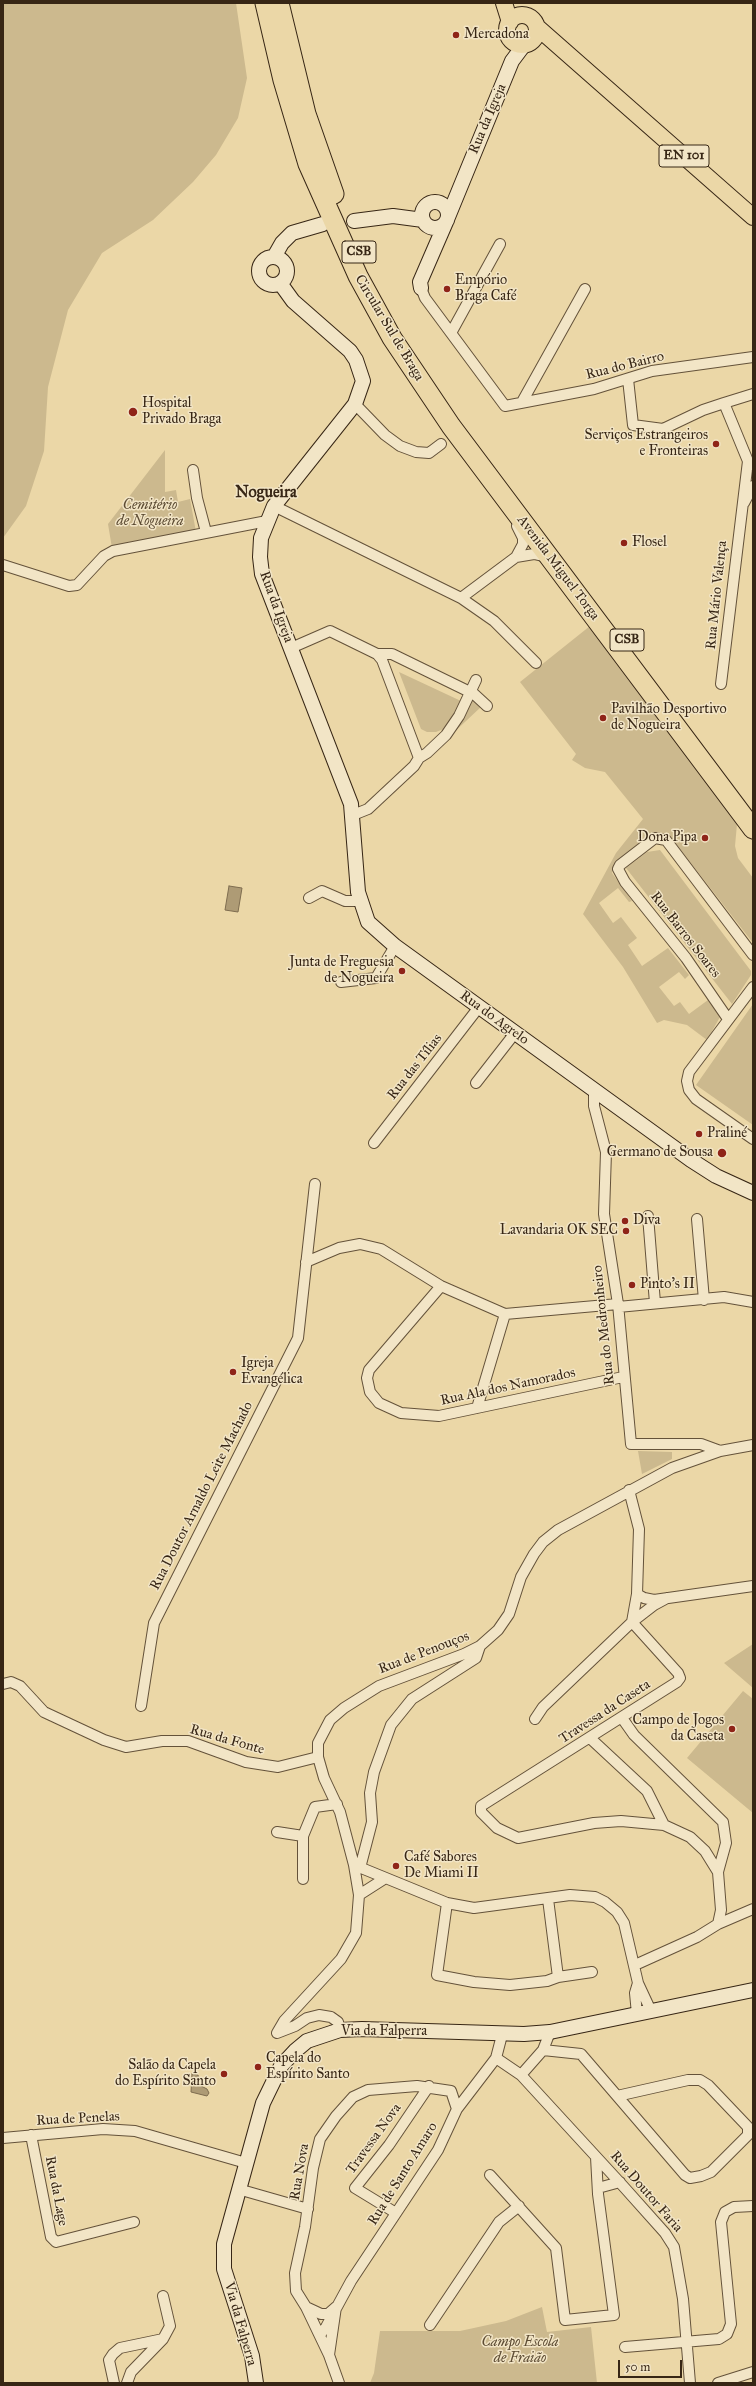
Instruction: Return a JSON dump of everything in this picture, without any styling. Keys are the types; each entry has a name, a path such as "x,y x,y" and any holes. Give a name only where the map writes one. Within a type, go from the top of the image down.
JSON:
{"highway":[{"name":"Circular Sul de Braga","path":"265,3 283,80 308,164 342,244 380,317 401,353 496,479"},
{"name":"Circular Sul de Braga","path":"280,3 306,114 328,178 350,233 372,279 407,340 496,479"},
{"name":"Avenida Miguel Torga","path":"496,479 551,558 753,829"},
{"name":"Avenida Miguel Torga","path":"496,479 753,809"}],"main road":[{"path":"504,3 517,19 532,20 527,38 508,35 517,19"},
{"path":"510,3 517,19"},
{"name":"EN 101","path":"527,38 557,44 753,217"}],"street":[{"name":"Rua da Igreja","path":"421,288 420,282 512,61 527,38"},
{"name":"Rua da Igreja","path":"354,221 393,216 408,209 430,204 443,198 464,177"},
{"path":"424,222 436,228 447,220 448,212 443,204 430,204 422,215 432,254"},
{"name":"Rua da Igreja","path":"393,216 424,222"},
{"path":"274,257 282,243 292,233 323,224"},
{"path":"421,288 425,298 451,333 500,244"},
{"path":"270,257 282,260 287,268 286,277 280,283 270,285 260,276 259,267 261,262 270,257"},
{"name":"Rua da Igreja","path":"280,283 293,301 356,360 363,381 355,404 274,506 267,520 261,538 262,574 344,782 353,815 360,901 368,922 394,946"},
{"path":"522,402 585,289"},
{"name":"Rua do Bairro","path":"451,333 505,406 594,389 652,371 753,357"},
{"path":"628,379 633,425 663,429 703,410 725,406 753,394"},
{"path":"355,404 385,435 400,446 416,452 429,453 441,444"},
{"name":"Rua Mário Valença","path":"725,406 753,473"},
{"name":"Rua Mário Valença","path":"721,684 748,461"},
{"path":"193,470 197,498 206,532"},
{"path":"461,598 516,557 524,544 523,538 501,503 496,479"},
{"name":"Rua Mário Valença","path":"741,510 753,486"},
{"path":"274,506 461,598 494,621 536,663"},
{"path":"3,565 66,585 73,585 84,579 104,556 113,551 267,520"},
{"path":"516,557 534,554 551,558"},
{"path":"291,648 330,631 376,654 382,660 419,758"},
{"path":"376,654 392,654 470,692 482,699 487,706"},
{"path":"353,815 368,809 414,766 419,758 427,753 446,735 476,680"},
{"name":"Rua Barros Soares","path":"728,1019 711,992 625,882 618,869 620,865 655,838 666,840 753,955"},
{"path":"309,898 324,891 345,901 360,901"},
{"path":"341,982 376,978 394,946"},
{"name":"Rua do Agrelo","path":"394,946 712,1174 753,1193"},
{"path":"753,987 689,1072 687,1081 689,1090 696,1099 753,1139"},
{"name":"Rua das Tílias","path":"374,1144 478,1007"},
{"path":"476,1083 515,1033"},
{"name":"Rua do Medronheiro","path":"594,1090 594,1106 606,1152 604,1214 618,1305 623,1377 631,1444 701,1444 720,1451"},
{"path":"597,1114 606,1098"},
{"name":"Rua Doutor Arnaldo Leite Machado","path":"141,1706 154,1622 298,1338 315,1184"},
{"path":"648,1216 655,1303"},
{"path":"697,1219 704,1300"},
{"path":"306,1262 339,1248 360,1244 381,1249 441,1286 505,1314 704,1300 724,1297 753,1302"},
{"name":"Rua Ala dos Namorados","path":"441,1286 369,1370 367,1378 370,1392 379,1403 401,1413 440,1416 623,1377"},
{"path":"477,1408 505,1314"},
{"name":"Rua de Penouços","path":"340,2030 338,2022 331,2017 319,2015 307,2018 296,2026 277,2033 284,2022 350,1947 356,1933 359,1895 357,1866 337,1804 324,1778 318,1757 318,1743 330,1720 344,1708 378,1686 464,1654 480,1646 498,1630 509,1614 522,1577 543,1542 558,1530 629,1490 672,1468 720,1451 753,1445"},
{"path":"629,1490 639,1529 637,1594 632,1622"},
{"path":"637,1594 644,1598 654,1600 753,1586"},
{"path":"535,1719 543,1707 632,1622 654,1605 667,1598"},
{"name":"Travessa da Caseta","path":"632,1622 678,1672 680,1678 677,1682 481,1806 481,1812 497,1828 518,1838 542,1835 594,1823 621,1821 664,1825"},
{"path":"480,1646 476,1658 412,1699 391,1725 374,1772 370,1793 372,1822 357,1866 384,1879 447,1903 474,1908 570,1895 595,1897 605,1902 617,1912 624,1923 635,1965 644,2013"},
{"name":"Rua da Fonte","path":"3,1684 11,1682 20,1686 44,1712 104,1740 126,1747 162,1741 188,1741 246,1762 278,1767 318,1757"},
{"path":"622,1718 634,1735 723,1822 726,1843 718,1872 721,1910 718,1924"},
{"path":"590,1738 647,1791 664,1825 690,1838 705,1851 718,1872"},
{"path":"303,1879 303,1836 315,1807 337,1804"},
{"path":"277,1832 303,1836"},
{"path":"359,1895 384,1879"},
{"path":"548,1899 558,1977"},
{"path":"447,1903 437,1975 474,1982 510,1985 547,1981 558,1977 592,1972"},
{"path":"635,1965 698,1937 718,1924 753,1909"},
{"name":"Via da Falperra","path":"256,2383 252,2356 224,2269 224,2244 263,2103 281,2066 307,2041 340,2030 362,2029 502,2035 550,2032 753,1990"},
{"path":"521,2075 543,2050 550,2032"},
{"name":"Rua de Santo Amaro","path":"320,2335 326,2327 336,2307 438,2150 457,2110 470,2091 486,2074 496,2058 502,2035"},
{"path":"543,2050 581,2054 617,2096 685,2175 690,2178 711,2172 748,2135 748,2127 708,2085 700,2080 688,2080 617,2096"},
{"name":"Rua Doutor Faria","path":"496,2058 521,2075 620,2182 665,2234 674,2247 678,2263 690,2383"},
{"name":"Rua Nova","path":"329,2355 296,2291 295,2273 308,2209 313,2168 320,2139 336,2116 353,2097 368,2090 429,2086 451,2091 470,2091"},
{"name":"Travessa Nova","path":"396,2214 355,2188 389,2144 429,2086"},
{"path":"451,2091 457,2110"},
{"name":"Rua de Penelas","path":"3,2138 103,2130 135,2131 246,2163"},
{"name":"Rua da Lage","path":"31,2135 51,2237 56,2242 134,2222"},
{"path":"490,2175 556,2248 565,2320 614,2315 598,2188 596,2157"},
{"path":"598,2188 620,2182"},
{"path":"238,2189 308,2209"},
{"path":"430,2325 499,2222 519,2206"},
{"path":"625,2347 719,2339 727,2334 731,2324 721,2222 725,2212 730,2209 753,2206"},
{"path":"127,2383 131,2372 163,2339 170,2326 163,2296"},
{"path":"306,2308 321,2314 328,2314 336,2307"},
{"path":"336,2307 329,2355 339,2383"},
{"path":"114,2383 109,2360 113,2354 120,2348 163,2339"},
{"path":"718,2383 753,2372"}],"green space":[{"path":"3,3 236,3 247,78 238,118 216,155 193,182 153,220 102,253 68,310 48,387 44,451 26,506 3,538"},
{"name":"Cemitério de Nogueira","path":"165,450 165,492 176,490 178,502 190,499 196,532 112,548 108,524"},
{"path":"590,626 737,824 735,846 738,858 753,878 753,943 673,840 659,832 653,833 614,865 612,873 632,901 629,902 618,888 599,903 613,923 621,917 637,938 628,945 642,966 668,948 689,975 685,979 679,972 659,987 674,1006 680,1002 689,1014 708,1000 720,1017 707,1040 687,1025 664,1020 657,1023 623,967 583,914 616,853 643,819 605,772 585,768 572,760 576,754 520,682"},
{"path":"399,672 461,701 446,728 436,732 427,732 421,729"},
{"path":"475,698 482,706 450,736 471,699"},
{"path":"660,850 751,971 751,975 732,1004 626,868 647,852"},
{"path":"753,1004 753,1125 696,1085"},
{"path":"638,1451 672,1452 672,1459 642,1474"},
{"path":"753,1644 753,1688 724,1663"},
{"name":"Campo de Jogos da Caseta","path":"743,1691 753,1699 753,1813 687,1758"},
{"name":"Campo Escola de Fraião","path":"542,2307 547,2332 591,2327 597,2383 370,2383 374,2373 380,2331 460,2331 506,2321"}],"shaded area":[{"path":"229,886 242,888 238,912 225,910"},
{"path":"192,2074 198,2075 201,2086 207,2089 209,2093 207,2096 191,2092"}],"place":[{"name":"Mercadona","path":"456,35"},
{"name":"Empório Braga Café","path":"447,289"},
{"name":"Hospital Privado Braga","path":"133,412"},
{"name":"Serviços Estrangeiros e Fronteiras","path":"716,444"},
{"name":"Flosel","path":"624,543"},
{"name":"Pavilhão Desportivo de Nogueira","path":"603,718"},
{"name":"Dona Pipa","path":"705,838"},
{"name":"Junta de Freguesia de Nogueira","path":"402,971"},
{"name":"Praliné","path":"699,1134"},
{"name":"Germano de Sousa","path":"722,1153"},
{"name":"Diva","path":"625,1221"},
{"name":"Lavandaria OK SEC","path":"626,1231"},
{"name":"Pinto's II","path":"632,1285"},
{"name":"Igreja Evangélica","path":"233,1372"},
{"name":"Campo de Jogos da Caseta","path":"732,1729"},
{"name":"Café Sabores De Miami II","path":"396,1866"},
{"name":"Capela do Espírito Santo","path":"258,2067"},
{"name":"Salão da Capela do Espírito Santo","path":"224,2074"}],"district":[{"name":"Nogueira","path":"266,493"}]}
